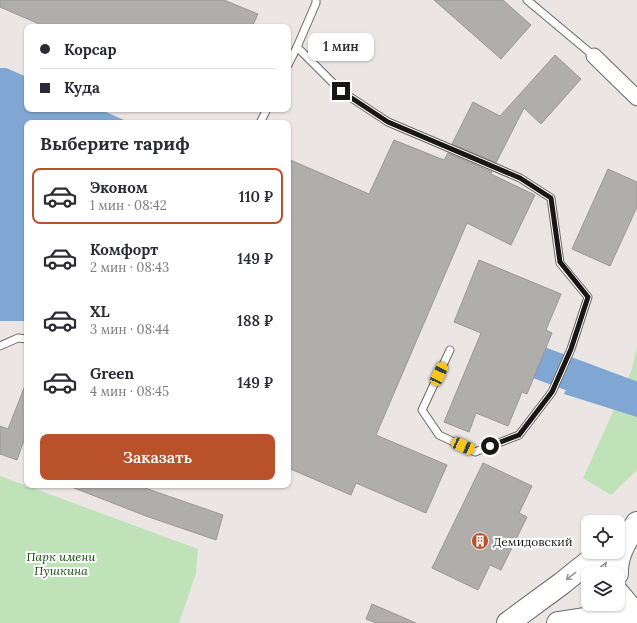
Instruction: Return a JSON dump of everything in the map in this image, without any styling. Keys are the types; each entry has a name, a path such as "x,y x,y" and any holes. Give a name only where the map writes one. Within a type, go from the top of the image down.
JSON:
{"main road":[{"path":"625,533 637,524"},
{"path":"617,567 622,549 637,524"},
{"path":"508,623 592,559"},
{"path":"625,601 633,611 637,613"},
{"path":"558,623 597,618 624,618 637,620"}],"street":[{"path":"594,56 637,98"}],"lane":[{"path":"291,59 316,0"},
{"path":"527,0 594,56"},
{"path":"297,47 341,91 388,122 520,178 551,198 560,262 588,297 571,349 552,392 519,435 475,452 439,435 422,410 450,350"},
{"path":"0,346 18,338 24,339"}],"green space":[{"path":"637,347 637,470 611,495 583,478 631,372"},
{"name":"Парк имени Пушкина","path":"0,476 24,485 24,488 33,488 198,549 196,573 179,623 0,623"}],"water":[{"path":"0,68 6,68 24,76 24,112 106,112 124,120 24,120 24,321 0,321"},
{"path":"577,368 637,390 637,417 564,394"}],"building":[{"path":"0,0 224,0 258,14 253,24 39,24 0,7"},
{"path":"434,0 503,0 531,25 501,59"},
{"path":"555,55 581,79 541,124 524,108 496,163 452,144 473,102 500,116"},
{"path":"394,140 444,160 448,153 492,172 491,174 535,195 511,245 467,223 376,435 447,465 426,513 356,483 351,495 291,469 291,160 369,194"},
{"path":"608,169 637,182 637,207 610,266 572,249"},
{"path":"479,260 561,294 546,330 552,333 527,394 522,392 508,426 476,413 469,432 444,422 481,333 454,322"},
{"path":"24,388 24,440 17,460 0,454 0,426 8,429"},
{"name":"Демидовский","path":"483,463 532,486 519,513 527,517 501,570 490,565 478,590 432,568"},
{"path":"74,488 145,488 223,515 216,540 146,516"},
{"path":"372,604 416,623 376,623 366,619"}],"waterway":[{"path":"540,363 637,399"}],"place":[{"name":"Демидовский","path":"480,541"}],"route":[{"path":"341,91 388,122 520,178 551,198 560,262 588,297 571,349 552,392 519,435 490,446"}]}
